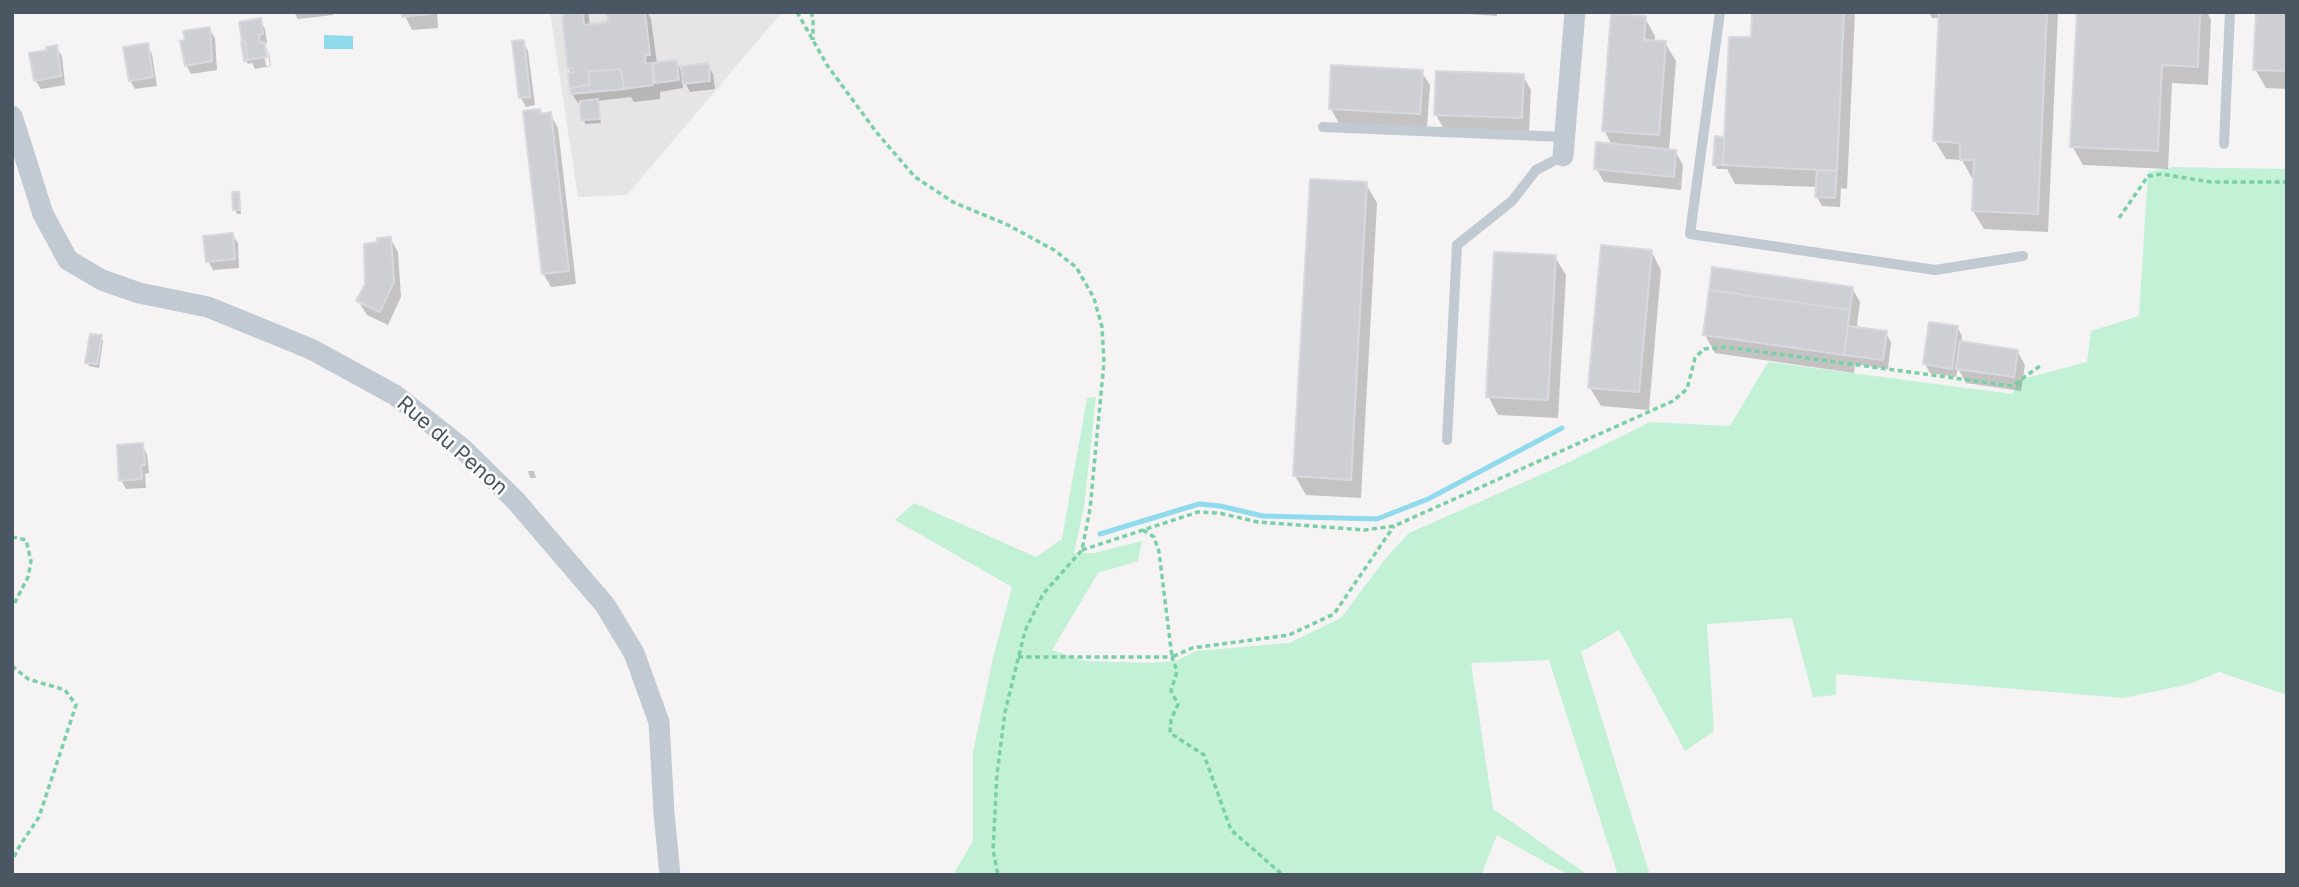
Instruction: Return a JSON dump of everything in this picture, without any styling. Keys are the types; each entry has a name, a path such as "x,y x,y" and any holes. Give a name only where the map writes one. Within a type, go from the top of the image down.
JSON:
{"street":[{"path":"1564,146 1575,12"},
{"name":"Rue du Penon","path":"12,116 43,214 68,260 102,280 139,293 208,307 312,349 395,395 462,448 516,501 605,605 634,653 659,722 670,875"}],"lane":[{"path":"1720,12 1690,234 1935,270 2023,256"},
{"path":"2224,145 2230,12"},
{"path":"1323,127 1564,146"},
{"path":"1447,440 1457,245 1513,201 1536,170 1564,146"}],"path":[{"path":"797,12 827,65 915,177 953,202 1008,225 1054,250 1076,267 1094,298 1102,327 1104,362 1090,509 1082,550"},
{"path":"811,12 813,42"},
{"path":"2119,218 2148,176 2161,174 2211,182 2287,182"},
{"path":"998,875 993,850 997,774 1004,712 1018,657 1025,631 1043,594 1082,550 1198,512 1219,513 1258,522 1365,530 1394,526 1673,401 1686,389 1695,358 1704,349 1726,347 2012,386 2040,366"},
{"path":"1018,657 1172,657 1192,648 1289,635 1334,614 1394,526"},
{"path":"1143,530 1154,537 1159,552 1172,657 1177,671 1171,691 1178,705 1171,720 1170,733 1204,755 1231,830 1283,875"},
{"path":"12,537 26,540 31,561 27,577 12,608"},
{"path":"12,666 28,679 65,690 76,705 39,817 12,861"}],"shaded area":[{"path":"550,12 782,12 627,195 578,197"}],"green space":[{"path":"2173,167 2287,169 2287,695 2219,672 2190,684 2123,698 1836,674 1836,695 1813,697 1792,618 1707,624 1714,731 1685,751 1619,630 1581,652 1650,875 1618,875 1549,660 1471,663 1493,809 1588,875 1568,875 1497,835 1481,875 953,875 973,841 973,752 993,658 1012,587 895,520 914,503 1036,557 1062,539 1087,398 1096,397 1084,507 1074,553 1094,553 1142,541 1138,561 1098,573 1052,650 1085,661 1149,663 1176,661 1196,651 1289,643 1341,618 1385,559 1409,533 1565,464 1650,422 1730,426 1768,362 2012,394 2019,380 2087,362 2091,331 2139,316 2148,172"}],"water":[{"path":"324,35 353,36 353,49 324,49"}],"building":[{"path":"402,12 431,12 431,14 402,17"},
{"path":"563,12 583,12 584,25 608,22 607,12 645,12 650,55 645,55 646,64 652,63 653,85 624,89 621,69 588,72 590,85 570,88 568,73 573,72 573,68 568,69"},
{"path":"1752,12 1844,12 1837,171 1723,165 1729,37 1751,37"},
{"path":"1939,12 2047,12 2038,214 1972,211 1974,160 1960,160 1960,143 1933,141"},
{"path":"2077,12 2200,12 2198,67 2162,65 2158,151 2070,147"},
{"path":"2256,12 2287,12 2287,71 2253,70"},
{"path":"1611,14 1646,16 1644,40 1666,41 1659,135 1602,131"},
{"path":"261,18 263,34 259,35 260,43 264,42 267,57 248,60 239,22"},
{"path":"210,27 212,61 185,66 180,41 185,40 183,31"},
{"path":"524,40 530,97 519,98 512,41"},
{"path":"245,41 248,60 244,61 241,42"},
{"path":"148,43 153,77 129,81 123,47"},
{"path":"57,45 61,76 34,81 29,53"},
{"path":"677,60 679,80 655,83 653,63"},
{"path":"709,63 710,81 683,84 681,66"},
{"path":"1331,65 1423,70 1420,114 1329,109"},
{"path":"621,69 624,89 571,94 570,88 590,85 588,72"},
{"path":"1436,71 1524,74 1522,118 1434,115"},
{"path":"598,99 600,119 581,120 580,101"},
{"path":"540,109 541,114 551,112 569,271 542,274 523,111"},
{"path":"1715,136 1724,137 1723,165 1713,165"},
{"path":"1596,142 1676,150 1674,177 1594,169"},
{"path":"1817,170 1837,171 1835,198 1815,197"},
{"path":"1310,179 1367,182 1351,480 1293,476"},
{"path":"232,192 239,192 240,210 233,210"},
{"path":"233,233 235,259 206,262 203,236"},
{"path":"391,237 394,282 380,312 356,301 365,284 364,244 377,242 377,238"},
{"path":"1601,245 1652,250 1639,392 1588,388"},
{"path":"1494,252 1556,255 1548,400 1486,397"},
{"path":"1712,267 1853,287 1850,310 1709,290"},
{"path":"1709,290 1850,310 1844,355 1703,335"},
{"path":"1929,322 1958,326 1952,369 1923,364"},
{"path":"1848,326 1887,331 1883,360 1844,355"},
{"path":"90,334 102,335 97,364 85,363"},
{"path":"1960,341 2018,350 2014,377 1956,369"},
{"path":"143,443 145,465 141,465 142,479 119,481 117,445"}],"waterway":[{"path":"1100,534 1199,504 1263,516 1377,519 1428,499 1562,428"}]}
